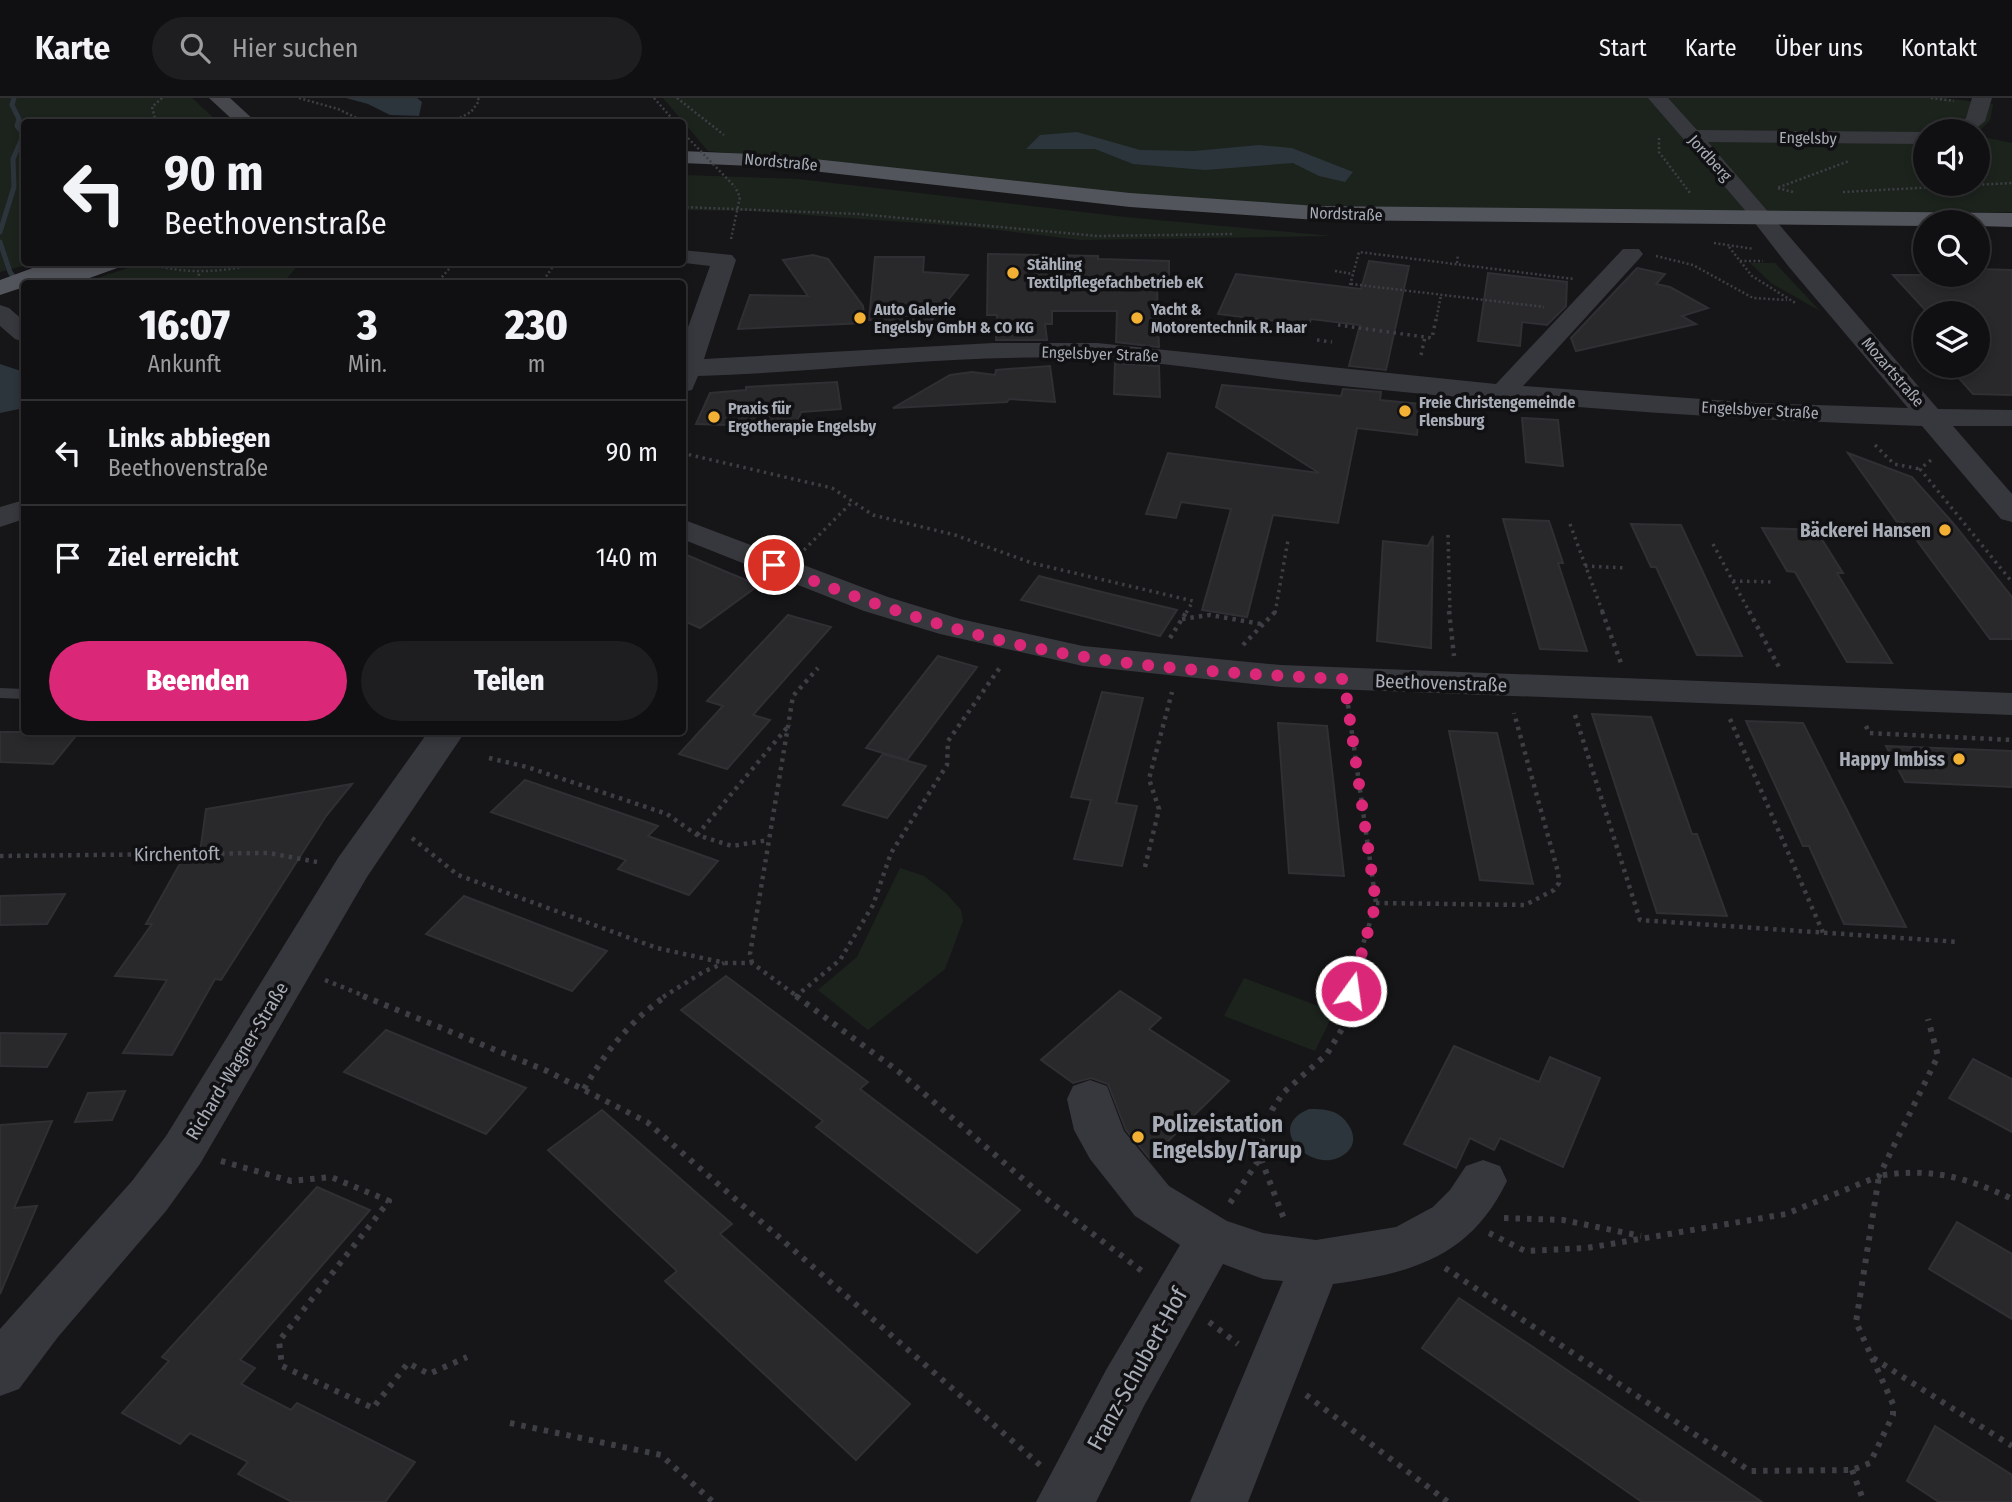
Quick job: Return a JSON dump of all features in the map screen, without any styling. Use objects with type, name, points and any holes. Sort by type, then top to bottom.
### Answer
[{"type":"main road","points":[[219,98],[243,119]]},
{"type":"main road","name":"Nordstraße","points":[[686,147],[777,161],[1130,200],[1264,210],[1913,232]]},
{"type":"main road","name":"Nordstraße","points":[[686,168],[779,171],[1127,210],[1293,222],[1468,230],[2012,220]]},
{"type":"main road","points":[[1990,233],[2012,233]]},
{"type":"main road","points":[[24,280],[62,266]]},
{"type":"main road","points":[[60,280],[101,266]]},
{"type":"main road","points":[[0,289],[21,281]]},
{"type":"main road","points":[[0,302],[21,293]]},
{"type":"street","name":"Jordberg","points":[[1658,98],[1767,226]]},
{"type":"street","points":[[1976,119],[1982,98]]},
{"type":"street","name":"Engelsby","points":[[1690,136],[1913,139]]},
{"type":"street","name":"Mozartstraße","points":[[1767,226],[2012,513]]},
{"type":"street","points":[[1508,393],[1510,383],[1632,254]]},
{"type":"street","points":[[686,257],[724,260],[686,370]]},
{"type":"street","points":[[0,313],[21,331]]},
{"type":"street","name":"Engelsbyer Straße","points":[[686,373],[961,353],[1092,351],[1323,376],[1629,403],[1933,418],[2012,418]]},
{"type":"street","points":[[0,518],[21,510]]},
{"type":"street","name":"Beethovenstraße","points":[[686,530],[876,604],[1017,642],[1083,656],[1168,667],[1344,679],[2012,704]]},
{"type":"street","name":"Richard-Wagner-Straße","points":[[0,1371],[39,1320],[149,1196],[183,1150],[352,868],[445,735]]},
{"type":"street","points":[[1090,1100],[1098,1130],[1107,1145],[1152,1201],[1213,1239],[1263,1256],[1306,1262],[1366,1258],[1410,1244],[1471,1198]]},
{"type":"street","name":"Franz-Schubert-Hof","points":[[1067,1497],[1125,1388],[1213,1239]]},
{"type":"street","points":[[1219,1502],[1271,1370],[1306,1262]]},
{"type":"lane","points":[[0,693],[21,694]]},
{"type":"path","points":[[154,119],[152,107],[162,98]]},
{"type":"path","points":[[299,98],[338,109],[359,119]]},
{"type":"path","points":[[458,119],[471,112],[479,101],[478,98]]},
{"type":"path","points":[[654,98],[672,119]]},
{"type":"path","points":[[677,98],[717,131]]},
{"type":"path","points":[[1659,134],[1659,152],[1692,197]]},
{"type":"path","points":[[1793,192],[1777,188],[1913,140]]},
{"type":"path","points":[[686,148],[735,187],[740,197],[740,208],[724,260]]},
{"type":"path","points":[[686,207],[858,214],[1098,236],[1186,234]]},
{"type":"path","points":[[1576,312],[1350,285],[1359,252],[1603,284]]},
{"type":"path","points":[[1457,263],[1458,254]]},
{"type":"path","points":[[1632,254],[1688,263],[1756,300],[1772,303],[1788,300]]},
{"type":"path","points":[[1739,261],[1771,262]]},
{"type":"path","points":[[154,266],[201,272],[241,266]]},
{"type":"path","points":[[439,280],[452,266]]},
{"type":"path","points":[[1335,271],[1353,274]]},
{"type":"path","points":[[197,280],[201,272]]},
{"type":"path","points":[[1338,325],[1432,338],[1441,295]]},
{"type":"path","points":[[1421,355],[1425,337]]},
{"type":"path","points":[[1317,340],[1332,342]]},
{"type":"path","points":[[1920,469],[1953,442]]},
{"type":"path","points":[[1875,445],[1885,460],[1902,467],[1920,469],[2012,582]]},
{"type":"path","points":[[686,454],[832,488],[873,515],[955,535],[1032,563],[1193,601],[1163,649],[1174,684],[1149,779],[1159,810],[1145,867]]},
{"type":"path","points":[[797,575],[795,558],[853,501]]},
{"type":"path","points":[[1570,524],[1631,690]]},
{"type":"path","points":[[1448,535],[1450,637],[1459,684]]},
{"type":"path","points":[[1226,671],[1228,660],[1276,612],[1288,540]]},
{"type":"path","points":[[1713,544],[1794,695]]},
{"type":"path","points":[[1585,566],[1626,568]]},
{"type":"path","points":[[1733,581],[1773,582]]},
{"type":"path","points":[[1182,618],[1210,615],[1262,624]]},
{"type":"path","points":[[795,996],[832,970],[840,960],[873,905],[891,853],[947,765],[948,741],[1017,642]]},
{"type":"path","points":[[752,963],[750,954],[791,723],[793,696],[818,668]]},
{"type":"path","points":[[1306,1262],[1289,1230],[1260,1158],[1263,1131],[1272,1110],[1283,1093],[1327,1054],[1345,1024],[1358,960],[1376,903],[1344,679]]},
{"type":"path","points":[[1376,903],[1525,905],[1554,890],[1559,883],[1506,685]]},
{"type":"path","points":[[1566,687],[1640,920],[1824,935],[1959,942]]},
{"type":"path","points":[[1719,693],[1824,935]]},
{"type":"path","points":[[1851,697],[1869,733],[2012,740]]},
{"type":"path","points":[[696,835],[791,723]]},
{"type":"path","points":[[489,758],[527,767],[667,814],[696,835],[732,846],[769,840]]},
{"type":"path","points":[[387,818],[458,875],[657,948],[725,963],[752,963],[898,1071],[1045,1198],[1448,1502]]},
{"type":"path","name":"Kirchentoft","points":[[0,856],[269,853],[352,868]]},
{"type":"path","points":[[584,1089],[611,1045],[663,997],[691,978],[725,963]]},
{"type":"path","points":[[291,969],[317,977],[584,1089],[647,1122],[1067,1497]]},
{"type":"path","points":[[1410,1244],[1750,1471],[1852,1470],[1870,1463],[1893,1415],[1893,1404],[1856,1322],[1856,1315],[1879,1176],[1938,1056],[1928,1019]]},
{"type":"path","points":[[183,1150],[291,1181],[331,1177],[388,1200],[279,1341],[282,1366],[373,1408],[408,1363],[429,1374],[467,1357]]},
{"type":"path","points":[[1213,1239],[1233,1195],[1260,1158]]},
{"type":"path","points":[[1471,1198],[1501,1241],[1525,1251],[1587,1248],[1786,1214],[1879,1176],[1909,1169],[1935,1171],[1973,1181],[2012,1199]]},
{"type":"path","points":[[1471,1198],[1645,1237]]},
{"type":"path","points":[[1873,1358],[2012,1446]]},
{"type":"path","points":[[510,1423],[661,1455],[713,1502]]},
{"type":"path","points":[[1852,1470],[1864,1502]]},
{"type":"shaded area","points":[[0,98],[192,98],[215,119],[21,119],[23,266],[0,272]]},
{"type":"shaded area","points":[[346,98],[417,98],[422,102],[419,116],[390,115],[368,104]]},
{"type":"shaded area","points":[[663,98],[1944,98],[1993,104],[1990,120],[1913,119],[1913,196],[1990,196],[1990,138],[2012,143],[2012,212],[1694,212],[1250,205],[1101,193],[868,165],[708,151],[686,125],[686,119],[681,119]]},
{"type":"shaded area","points":[[1077,132],[1140,150],[1194,151],[1259,145],[1292,148],[1353,172],[1345,182],[1319,176],[1293,163],[1205,170],[1133,164],[1095,149],[1026,149],[1040,135]]},
{"type":"shaded area","points":[[686,175],[798,179],[1125,217],[1332,236],[1080,240],[973,227],[751,211],[686,210]]},
{"type":"shaded area","points":[[1750,263],[1775,263],[1820,311],[1771,283]]},
{"type":"shaded area","points":[[134,266],[297,266],[286,280],[91,280]]},
{"type":"shaded area","points":[[0,364],[21,371],[21,409],[0,413]]},
{"type":"shaded area","points":[[900,868],[924,876],[946,893],[961,910],[963,921],[945,969],[868,1030],[818,990],[857,957]]},
{"type":"shaded area","points":[[1244,978],[1334,1012],[1315,1051],[1224,1016]]},
{"type":"shaded area","points":[[1309,1109],[1333,1112],[1346,1121],[1352,1132],[1353,1143],[1346,1153],[1334,1159],[1321,1160],[1308,1156],[1298,1148],[1290,1128],[1296,1117]]},
{"type":"building","points":[[988,254],[1098,256],[1098,259],[1169,261],[1169,289],[1157,288],[1159,347],[1116,342],[1117,311],[1052,311],[1052,324],[1045,324],[1047,340],[996,340],[997,315],[987,315]]},
{"type":"building","points":[[813,255],[828,259],[863,306],[865,323],[738,329],[750,295],[808,296],[783,260]]},
{"type":"building","points":[[875,257],[924,257],[923,272],[968,275],[924,330],[869,320]]},
{"type":"building","points":[[1369,261],[1409,266],[1386,370],[1349,366],[1360,325],[1311,319],[1309,325],[1218,314],[1236,274],[1361,289]]},
{"type":"building","points":[[1637,268],[1665,274],[1656,284],[1670,287],[1708,308],[1682,316],[1696,324],[1576,351],[1571,338]]},
{"type":"building","points":[[1990,269],[2012,270],[2012,395],[1973,394],[1959,378],[1990,378],[1990,301],[1917,301],[1893,275],[1913,275],[1913,287],[1990,287]]},
{"type":"building","points":[[1488,273],[1567,282],[1566,306],[1547,325],[1522,322],[1520,346],[1478,341]]},
{"type":"building","points":[[1115,363],[1159,366],[1160,397],[1114,394]]},
{"type":"building","points":[[1050,366],[1055,402],[1009,399],[1007,402],[893,408],[950,375],[972,372],[995,375],[996,370]]},
{"type":"building","points":[[837,382],[841,409],[801,412],[797,424],[696,424],[710,393],[746,390],[746,387]]},
{"type":"building","points":[[1222,385],[1341,396],[1343,389],[1381,392],[1380,400],[1420,404],[1417,435],[1357,428],[1338,523],[1273,515],[1247,617],[1202,610],[1231,509],[1181,502],[1176,518],[1146,514],[1168,453],[1319,473],[1216,407]]},
{"type":"building","points":[[1522,418],[1558,420],[1563,466],[1526,462]]},
{"type":"building","points":[[1848,453],[1912,477],[1953,523],[2012,597],[2012,639],[1990,639],[1903,522],[1897,522]]},
{"type":"building","points":[[1503,519],[1549,521],[1563,563],[1558,563],[1587,651],[1540,649]]},
{"type":"building","points":[[1631,524],[1681,525],[1742,656],[1697,655],[1656,567],[1651,567]]},
{"type":"building","points":[[1762,528],[1816,530],[1843,573],[1837,573],[1892,663],[1847,662],[1795,572],[1787,571]]},
{"type":"building","points":[[1433,536],[1431,648],[1377,641],[1383,541],[1428,546]]},
{"type":"building","points":[[686,555],[759,585],[700,628],[686,622]]},
{"type":"building","points":[[1039,576],[1177,610],[1160,636],[1021,600]]},
{"type":"building","points":[[788,615],[831,627],[753,715],[770,720],[727,769],[679,754],[723,706],[707,701]]},
{"type":"building","points":[[938,656],[977,667],[907,760],[866,748]]},
{"type":"building","points":[[1102,692],[1143,698],[1116,803],[1137,806],[1122,866],[1074,859],[1091,800],[1071,797]]},
{"type":"building","points":[[1592,714],[1651,717],[1692,834],[1697,834],[1727,916],[1657,913]]},
{"type":"building","points":[[1746,721],[1803,723],[1906,927],[1844,924],[1809,846],[1803,846]]},
{"type":"building","points":[[1278,723],[1327,726],[1344,876],[1289,873]]},
{"type":"building","points":[[1449,731],[1497,733],[1533,884],[1480,880]]},
{"type":"building","points":[[0,732],[21,732],[21,735],[77,735],[53,764],[0,762]]},
{"type":"building","points":[[1886,746],[2012,751],[2012,787],[1905,782]]},
{"type":"building","points":[[883,754],[926,766],[887,818],[843,805]]},
{"type":"building","points":[[525,780],[658,826],[648,836],[718,861],[689,895],[618,869],[626,860],[491,812]]},
{"type":"building","points":[[352,784],[326,816],[221,980],[215,979],[172,1055],[123,1053],[167,980],[115,976],[152,924],[146,924],[182,860],[199,860],[206,809]]},
{"type":"building","points":[[65,894],[47,924],[0,925],[0,896]]},
{"type":"building","points":[[464,896],[607,951],[572,991],[426,934]]},
{"type":"building","points":[[726,976],[868,1082],[860,1089],[1020,1210],[977,1253],[816,1127],[823,1121],[681,1010]]},
{"type":"building","points":[[1120,991],[1161,1018],[1149,1029],[1229,1081],[1150,1159],[1126,1130],[1108,1084],[1091,1078],[1073,1083],[1041,1060]]},
{"type":"building","points":[[386,1030],[526,1088],[486,1134],[344,1072]]},
{"type":"building","points":[[0,1033],[66,1034],[47,1067],[0,1066]]},
{"type":"building","points":[[1454,1046],[1539,1082],[1550,1057],[1600,1078],[1563,1167],[1500,1138],[1494,1150],[1470,1138],[1456,1168],[1404,1144]]},
{"type":"building","points":[[1973,1059],[2012,1079],[2012,1132],[1949,1098]]},
{"type":"building","points":[[125,1091],[112,1120],[75,1122],[88,1093]]},
{"type":"building","points":[[602,1110],[732,1224],[720,1234],[910,1404],[856,1460],[665,1281],[677,1271],[548,1150]]},
{"type":"building","points":[[52,1121],[14,1208],[37,1206],[0,1294],[0,1125]]},
{"type":"building","points":[[317,1187],[370,1210],[240,1360],[255,1368],[241,1384],[291,1410],[297,1403],[415,1462],[385,1502],[292,1502],[238,1474],[248,1462],[190,1433],[180,1444],[122,1413],[169,1361],[162,1357]]},
{"type":"building","points":[[1957,1222],[2012,1254],[2012,1319],[1929,1269]]},
{"type":"building","points":[[1459,1298],[1762,1502],[1642,1502],[1422,1348]]},
{"type":"building","points":[[1935,1426],[2012,1475],[2012,1502],[1939,1502],[1907,1481]]},
{"type":"waterway","points":[[14,98],[12,105],[19,119],[17,126],[21,131]]},
{"type":"waterway","points":[[0,232],[14,187],[13,159],[21,141]]},
{"type":"waterway","points":[[0,242],[10,272],[21,288]]},
{"type":"place","name":"Stähling Textilpflegefachbetrieb eK","points":[[1013,273]]},
{"type":"place","name":"Auto Galerie Engelsby GmbH & CO KG","points":[[860,318]]},
{"type":"place","name":"Yacht & Motorentechnik R. Haar","points":[[1137,318]]},
{"type":"place","name":"Freie Christengemeinde Flensburg","points":[[1405,411]]},
{"type":"place","name":"Praxis für Ergotherapie Engelsby","points":[[714,417]]},
{"type":"place","name":"Bäckerei Hansen","points":[[1945,530]]},
{"type":"place","name":"Happy Imbiss","points":[[1959,759]]},
{"type":"place","name":"Polizeistation Engelsby/Tarup","points":[[1138,1137]]},
{"type":"route","points":[[774,565],[876,604],[952,626],[1083,656],[1168,667],[1344,679],[1376,903],[1351,991]]}]
